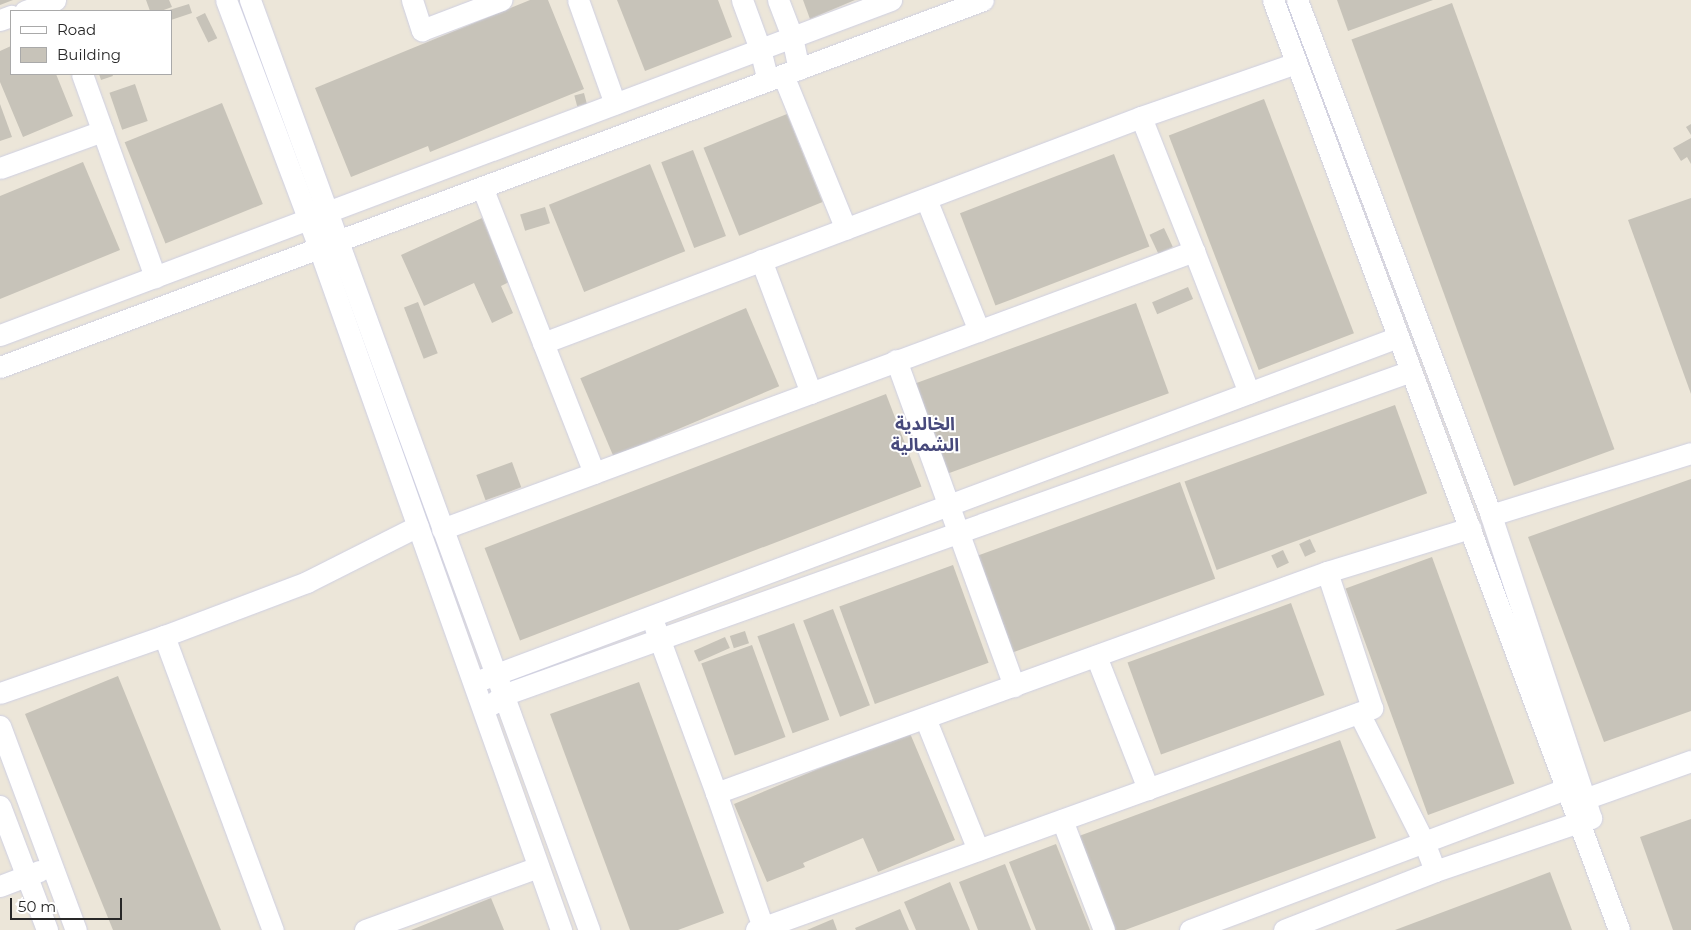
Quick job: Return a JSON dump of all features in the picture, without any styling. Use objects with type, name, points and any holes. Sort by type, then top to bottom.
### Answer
[{"type":"street","points":[[27,10],[56,0]]},
{"type":"street","points":[[226,0],[317,216],[442,529],[589,930]]},
{"type":"street","points":[[250,0],[317,216]]},
{"type":"street","points":[[412,0],[422,30],[501,0]]},
{"type":"street","points":[[578,0],[615,104]]},
{"type":"street","points":[[742,0],[760,49],[784,75],[846,229]]},
{"type":"street","points":[[778,0],[792,38],[784,75]]},
{"type":"street","points":[[0,335],[891,0]]},
{"type":"street","points":[[0,367],[984,0]]},
{"type":"street","points":[[1273,0],[1470,528],[1575,794],[1591,818],[1435,872],[1284,930]]},
{"type":"street","points":[[1297,0],[1491,515],[1575,794]]},
{"type":"street","points":[[543,343],[1142,117],[1296,63]]},
{"type":"street","points":[[82,75],[155,277]]},
{"type":"street","points":[[1142,117],[1249,393]]},
{"type":"street","points":[[0,168],[102,131]]},
{"type":"street","points":[[482,187],[594,473]]},
{"type":"street","points":[[926,199],[979,330]]},
{"type":"street","points":[[328,244],[418,526],[561,930]]},
{"type":"street","points":[[442,529],[1194,251]]},
{"type":"street","points":[[761,260],[811,393]]},
{"type":"street","points":[[474,682],[948,503],[1398,337]]},
{"type":"street","points":[[896,360],[1014,686]]},
{"type":"street","points":[[483,710],[503,695],[1411,371]]},
{"type":"street","points":[[1491,515],[1691,453]]},
{"type":"street","points":[[0,693],[164,636],[307,582],[418,526]]},
{"type":"street","points":[[716,794],[1327,572],[1470,528]]},
{"type":"street","points":[[651,616],[716,794],[759,929],[1372,708],[1327,572]]},
{"type":"street","points":[[164,636],[273,930]]},
{"type":"street","points":[[1096,656],[1148,789]]},
{"type":"street","points":[[1359,713],[1424,842],[1435,872]]},
{"type":"street","points":[[925,718],[978,850]]},
{"type":"street","points":[[0,726],[76,930]]},
{"type":"street","points":[[1190,930],[1424,842],[1575,794],[1691,761]]},
{"type":"street","points":[[0,806],[8,852],[27,876],[47,930]]},
{"type":"street","points":[[1062,820],[1104,930]]},
{"type":"street","points":[[1579,823],[1619,930]]},
{"type":"street","points":[[8,852],[42,838]]},
{"type":"street","points":[[0,886],[53,865]]},
{"type":"street","points":[[365,930],[538,867]]},
{"type":"building","points":[[0,0],[13,0],[0,5]]},
{"type":"building","points":[[146,0],[169,0],[172,7],[164,10],[150,10]]},
{"type":"building","points":[[530,0],[548,0],[584,89],[430,152],[428,146],[351,177],[315,88]]},
{"type":"building","points":[[617,0],[718,0],[732,37],[645,71]]},
{"type":"building","points":[[803,0],[855,0],[810,19]]},
{"type":"building","points":[[1337,0],[1433,0],[1348,31]]},
{"type":"building","points":[[1452,3],[1614,449],[1514,486],[1351,40]]},
{"type":"building","points":[[189,4],[192,13],[172,20],[172,10],[169,10]]},
{"type":"building","points":[[205,13],[217,38],[208,43],[196,17]]},
{"type":"building","points":[[10,46],[10,75],[56,75],[73,116],[23,137],[0,82],[0,51]]},
{"type":"building","points":[[99,75],[113,76],[101,80]]},
{"type":"building","points":[[135,84],[148,121],[122,130],[109,93]]},
{"type":"building","points":[[584,93],[587,104],[577,106],[574,96]]},
{"type":"building","points":[[1264,99],[1354,333],[1259,370],[1169,136]]},
{"type":"building","points":[[222,103],[263,204],[165,243],[125,142]]},
{"type":"building","points":[[0,104],[12,137],[0,141]]},
{"type":"building","points":[[787,114],[823,202],[739,236],[704,148]]},
{"type":"building","points":[[1691,124],[1691,135],[1686,127]]},
{"type":"building","points":[[1691,138],[1691,164],[1687,157],[1681,161],[1673,148]]},
{"type":"building","points":[[693,150],[726,236],[694,248],[661,162]]},
{"type":"building","points":[[1114,154],[1149,246],[995,306],[960,213]]},
{"type":"building","points":[[83,162],[120,250],[0,299],[0,196]]},
{"type":"building","points":[[650,164],[685,251],[584,292],[549,205]]},
{"type":"building","points":[[1691,198],[1691,394],[1628,220]]},
{"type":"building","points":[[545,207],[550,223],[525,231],[520,215]]},
{"type":"building","points":[[482,218],[509,282],[501,286],[513,313],[492,323],[474,283],[424,306],[401,255]]},
{"type":"building","points":[[1164,228],[1173,247],[1158,254],[1149,235]]},
{"type":"building","points":[[1188,287],[1193,299],[1157,314],[1152,302]]},
{"type":"building","points":[[418,302],[438,353],[424,359],[404,307]]},
{"type":"building","points":[[1136,303],[1169,393],[945,475],[912,384]]},
{"type":"building","points":[[746,308],[779,386],[614,457],[580,378]]},
{"type":"building","points":[[886,394],[921,486],[520,641],[485,548]]},
{"type":"building","points":[[1395,405],[1427,493],[1217,570],[1185,482]]},
{"type":"building","points":[[512,462],[521,487],[486,500],[476,475]]},
{"type":"building","points":[[1691,479],[1691,711],[1604,742],[1528,537]]},
{"type":"building","points":[[1180,482],[1215,579],[1013,652],[978,556]]},
{"type":"building","points":[[1310,539],[1316,552],[1305,557],[1299,544]]},
{"type":"building","points":[[1283,550],[1289,563],[1277,568],[1271,555]]},
{"type":"building","points":[[1432,557],[1514,783],[1428,815],[1346,588]]},
{"type":"building","points":[[953,565],[989,663],[875,704],[839,606]]},
{"type":"building","points":[[1291,603],[1325,695],[1161,755],[1127,663]]},
{"type":"building","points":[[833,609],[870,705],[840,717],[803,620]]},
{"type":"building","points":[[794,623],[829,720],[793,733],[757,636]]},
{"type":"building","points":[[745,631],[749,643],[734,648],[730,636]]},
{"type":"building","points":[[725,637],[730,648],[699,662],[694,651]]},
{"type":"building","points":[[752,645],[786,737],[735,756],[701,663]]},
{"type":"building","points":[[118,676],[221,930],[113,930],[25,714]]},
{"type":"building","points":[[639,682],[724,913],[678,930],[630,930],[550,714]]},
{"type":"building","points":[[909,731],[955,840],[878,872],[863,838],[803,863],[805,867],[767,882],[734,804]]},
{"type":"building","points":[[1340,740],[1376,838],[1125,930],[1114,930],[1079,836]]},
{"type":"building","points":[[1691,819],[1691,930],[1673,930],[1640,837]]},
{"type":"building","points":[[1056,844],[1090,930],[1036,930],[1009,862]]},
{"type":"building","points":[[1005,864],[1031,930],[978,930],[959,882]]},
{"type":"building","points":[[1550,872],[1572,930],[1395,930]]},
{"type":"building","points":[[950,882],[970,930],[916,930],[904,902]]},
{"type":"building","points":[[491,898],[504,930],[411,930]]},
{"type":"building","points":[[900,909],[909,930],[856,930],[855,928]]},
{"type":"building","points":[[833,919],[837,930],[807,930]]},
{"type":"district","name":"الخالدية الشمالية","points":[[925,435]]}]
